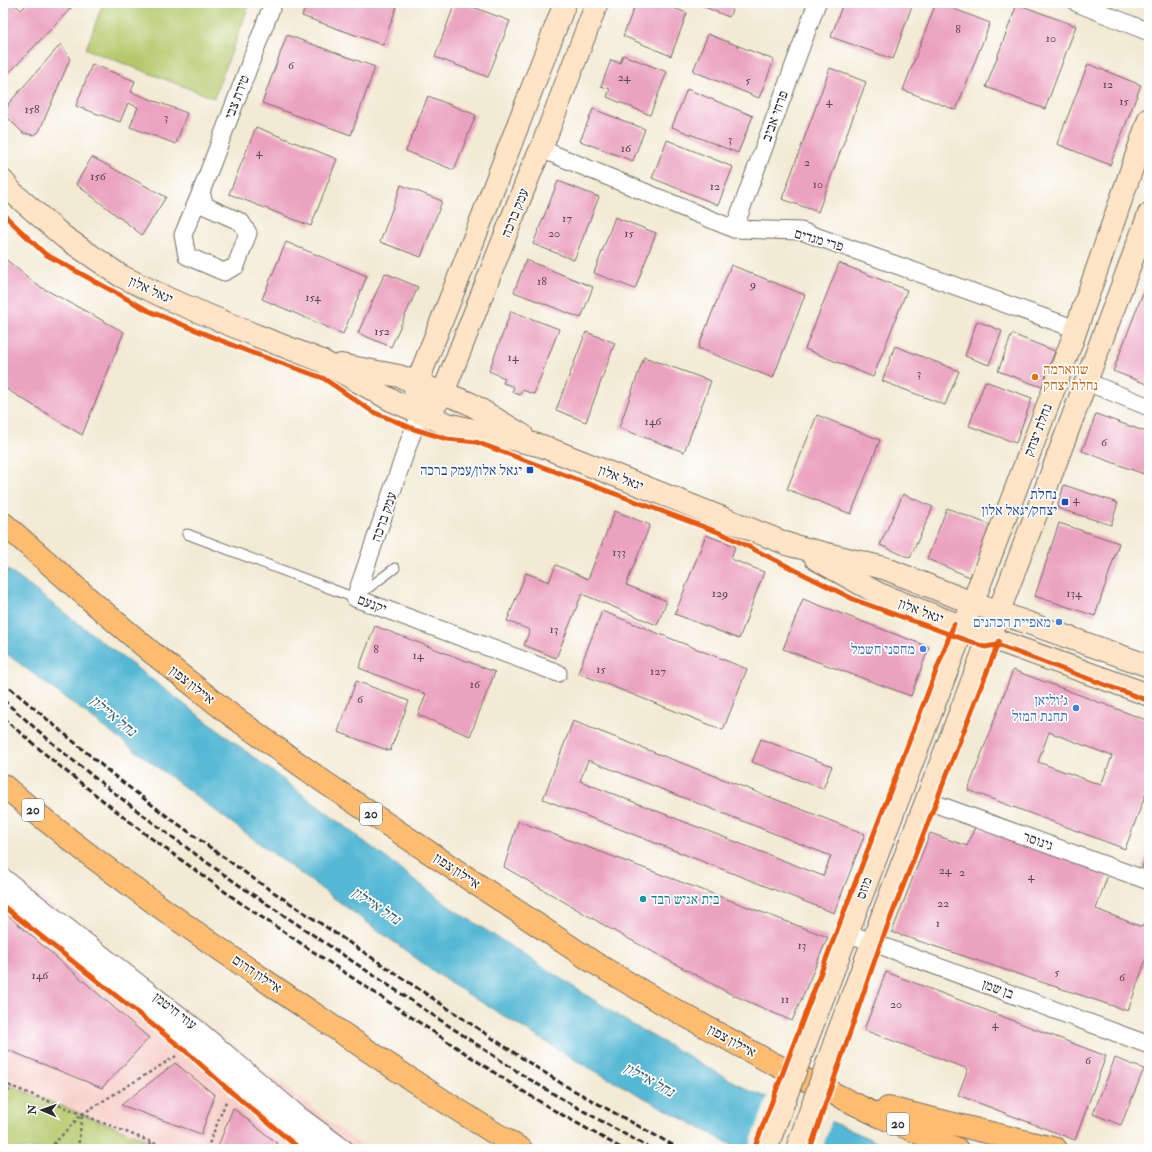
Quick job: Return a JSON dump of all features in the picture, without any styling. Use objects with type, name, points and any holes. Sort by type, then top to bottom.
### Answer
[{"type":"highway","name":"איילון צפון","points":[[3,523],[156,656],[232,715],[324,782],[592,962],[624,982],[770,1062],[879,1116],[957,1149]]},
{"type":"highway","name":"איילון דרום","points":[[3,785],[64,836],[165,912],[351,1039],[486,1128],[521,1149]]},
{"type":"highway","points":[[840,1096],[1056,1149]]},
{"type":"street","name":"טירת צבי","points":[[201,192],[205,206],[241,222],[248,232],[236,266],[224,272],[187,256],[183,235],[201,192],[273,3]]},
{"type":"street","name":"עמק ברכה","points":[[356,598],[408,446],[421,413],[415,395],[417,383],[565,3]]},
{"type":"street","name":"עמק ברכה","points":[[421,413],[428,410],[438,402],[443,393],[532,168],[541,149],[597,3]]},
{"type":"street","name":"פרחי אביב","points":[[734,229],[817,3]]},
{"type":"street","points":[[1077,3],[1149,32]]},
{"type":"street","name":"נחלת יצחק","points":[[963,627],[1076,329],[1149,120]]},
{"type":"street","name":"פרי מגדים","points":[[541,149],[734,229],[801,231],[1076,329]]},
{"type":"street","name":"יגאל אלון","points":[[6,188],[64,237],[121,276],[178,303],[322,361],[391,400],[447,424],[542,446],[790,544],[884,568],[972,603],[1149,666]]},
{"type":"street","name":"נחלת יצחק","points":[[989,638],[1087,382],[1149,214]]},
{"type":"street","name":"יגאל אלון","points":[[322,361],[399,376],[468,403],[542,446]]},
{"type":"street","points":[[1087,382],[1149,407]]},
{"type":"street","name":"יגאל אלון","points":[[790,544],[879,594],[989,638],[1149,695]]},
{"type":"street","name":"יקנעם","points":[[356,598],[558,673]]},
{"type":"street","name":"מוזס","points":[[766,1149],[963,627]]},
{"type":"street","name":"מוזס","points":[[797,1149],[872,942],[928,800],[989,638]]},
{"type":"street","name":"גינוסר","points":[[928,800],[1149,881]]},
{"type":"street","name":"עוזי חיטמן","points":[[3,877],[200,1030],[299,1115],[344,1149]]},
{"type":"street","name":"עוזי חיטמן","points":[[3,894],[193,1045],[318,1149]]},
{"type":"street","name":"בן שמן","points":[[847,933],[1149,1044]]},
{"type":"lane","name":"יקנעם","points":[[187,534],[356,598]]},
{"type":"lane","points":[[356,598],[395,568]]},
{"type":"path","points":[[49,1149],[82,1114],[193,1045]]},
{"type":"path","points":[[207,1149],[234,1080]]},
{"type":"path","points":[[3,1083],[169,1149]]},
{"type":"path","points":[[3,1096],[12,1086]]},
{"type":"path","points":[[78,1149],[82,1114]]},
{"type":"path","points":[[150,1141],[152,1149]]},
{"type":"shaded area","points":[[3,866],[17,878],[366,1149],[3,1149]]},
{"type":"green space","points":[[103,3],[250,3],[214,98],[86,49]]},
{"type":"green space","points":[[3,1083],[150,1141],[169,1149],[3,1149]]},
{"type":"water","name":"נחל איילון","points":[[3,566],[450,907],[631,1024],[748,1090],[842,1126],[891,1149],[739,1149],[582,1064],[450,983],[248,835],[3,651]]},
{"type":"pier","points":[[768,1096],[832,1120],[822,1149],[748,1149]]},
{"type":"building","points":[[3,3],[13,3],[21,10],[28,3],[70,3],[73,6],[7,75],[3,71]]},
{"type":"building","points":[[307,3],[398,3],[383,45],[302,16]]},
{"type":"building","points":[[455,3],[462,3],[510,21],[488,77],[435,57]]},
{"type":"building","points":[[636,3],[661,3],[687,13],[671,56],[623,36]]},
{"type":"building","points":[[701,3],[735,3],[729,17],[700,5]]},
{"type":"building","points":[[843,3],[913,3],[893,59],[831,37]]},
{"type":"building","points":[[936,3],[990,23],[956,110],[903,90]]},
{"type":"building","points":[[1017,4],[1076,26],[1045,109],[986,87]]},
{"type":"building","points":[[708,34],[774,60],[759,98],[693,71]]},
{"type":"building","points":[[287,35],[375,67],[351,135],[262,103]]},
{"type":"building","points":[[61,44],[70,59],[39,132],[34,135],[23,133],[7,117],[6,111],[9,103]]},
{"type":"building","points":[[623,55],[667,72],[650,115],[607,97],[610,89],[601,86],[611,60],[620,63]]},
{"type":"building","points":[[92,64],[135,81],[131,92],[187,113],[176,144],[130,127],[138,107],[128,103],[120,122],[76,106]]},
{"type":"building","points":[[1088,64],[1141,85],[1110,165],[1057,144]]},
{"type":"building","points":[[830,68],[866,82],[818,212],[782,199]]},
{"type":"building","points":[[687,89],[753,116],[738,153],[672,127]]},
{"type":"building","points":[[428,96],[476,115],[454,170],[406,151]]},
{"type":"building","points":[[593,109],[645,129],[633,161],[580,141]]},
{"type":"building","points":[[256,127],[337,159],[311,226],[229,194]]},
{"type":"building","points":[[667,140],[733,167],[718,205],[652,178]]},
{"type":"building","points":[[92,157],[166,197],[142,235],[76,184]]},
{"type":"building","points":[[558,181],[599,197],[574,260],[533,244]]},
{"type":"building","points":[[401,185],[442,201],[421,257],[380,242]]},
{"type":"building","points":[[615,217],[656,233],[635,289],[594,273]]},
{"type":"building","points":[[286,242],[367,276],[343,334],[262,299]]},
{"type":"building","points":[[3,257],[37,285],[124,332],[82,435],[3,387]]},
{"type":"building","points":[[526,260],[593,287],[581,318],[514,292]]},
{"type":"building","points":[[839,263],[907,290],[873,377],[805,349]]},
{"type":"building","points":[[731,265],[805,295],[773,378],[698,348]]},
{"type":"building","points":[[385,273],[418,287],[391,347],[358,333]]},
{"type":"building","points":[[1149,277],[1149,385],[1113,371]]},
{"type":"building","points":[[511,311],[559,329],[534,394],[522,390],[520,395],[512,392],[514,387],[503,383],[505,378],[489,371]]},
{"type":"building","points":[[977,321],[1002,331],[989,365],[965,356]]},
{"type":"building","points":[[586,332],[615,343],[586,422],[556,410]]},
{"type":"building","points":[[1012,334],[1055,351],[1042,387],[998,371]]},
{"type":"building","points":[[895,346],[959,371],[945,405],[882,381]]},
{"type":"building","points":[[644,357],[711,381],[684,452],[619,428]]},
{"type":"building","points":[[985,381],[1032,398],[1016,443],[969,426]]},
{"type":"building","points":[[1096,414],[1149,433],[1149,476],[1082,451]]},
{"type":"building","points":[[817,415],[880,440],[851,514],[787,489]]},
{"type":"building","points":[[1064,485],[1118,503],[1111,525],[1057,508]]},
{"type":"building","points":[[903,494],[933,507],[910,558],[880,545]]},
{"type":"building","points":[[947,508],[990,525],[970,577],[927,559]]},
{"type":"building","points":[[615,511],[650,525],[626,585],[667,601],[657,625],[582,594],[556,658],[524,645],[530,630],[507,621],[526,573],[549,582],[556,565],[588,579]]},
{"type":"building","points":[[1059,523],[1119,543],[1095,616],[1035,596]]},
{"type":"building","points":[[706,535],[735,546],[731,559],[764,572],[739,639],[675,614]]},
{"type":"building","points":[[803,599],[929,647],[911,696],[783,649]]},
{"type":"building","points":[[602,611],[747,669],[723,730],[578,673]]},
{"type":"building","points":[[375,626],[495,672],[470,736],[418,715],[426,694],[359,668]]},
{"type":"building","points":[[1013,670],[1149,721],[1149,785],[1125,849],[968,790]],"holes":[[[1049,732],[1112,756],[1101,785],[1038,762]]]},
{"type":"building","points":[[356,681],[409,701],[390,751],[338,732]]},
{"type":"building","points":[[573,721],[865,834],[834,913],[543,799]],"holes":[[[588,760],[831,856],[823,876],[580,781]]]},
{"type":"building","points":[[761,739],[832,766],[823,789],[752,762]]},
{"type":"building","name":"בית אגיש רבד","points":[[518,821],[828,937],[792,1021],[731,994],[616,932],[504,867]]},
{"type":"building","points":[[975,827],[1109,872],[1096,909],[1142,927],[1149,916],[1149,950],[1128,1011],[892,932],[930,833],[967,846]]},
{"type":"building","points":[[1149,850],[1149,870],[1142,867]]},
{"type":"building","points":[[3,911],[149,1038],[102,1088],[3,1048]]},
{"type":"building","points":[[886,972],[1106,1056],[1075,1140],[958,1095],[968,1069],[864,1030]]},
{"type":"building","points":[[1115,1058],[1144,1069],[1121,1125],[1093,1114]]},
{"type":"building","points":[[175,1063],[215,1095],[201,1134],[121,1105]]},
{"type":"building","points":[[233,1108],[284,1149],[217,1149]]},
{"type":"railway","points":[[3,682],[112,774],[160,811],[257,881],[564,1085],[680,1149]]},
{"type":"railway","points":[[3,700],[65,754],[104,785],[202,859],[249,892],[521,1074],[651,1149]]},
{"type":"railway","points":[[3,718],[57,764],[144,833],[242,904],[513,1085],[550,1108],[623,1149]]},
{"type":"cycle path","points":[[3,214],[45,254],[149,311],[247,351],[323,378],[373,412],[414,429],[447,439],[476,442],[723,534],[855,600],[985,647],[997,645],[1149,701]]},
{"type":"cycle path","points":[[754,1149],[954,624]]},
{"type":"cycle path","points":[[810,1149],[880,945],[999,641]]},
{"type":"cycle path","points":[[3,906],[188,1053],[230,1091],[300,1149]]},
{"type":"place","name":"שווארמה נחלת יצחק","points":[[1035,377]]},
{"type":"place","name":"יגאל אלון/עמק ברכה","points":[[530,470]]},
{"type":"place","name":"נחלת יצחק/יגאל אלון","points":[[1065,502]]},
{"type":"place","name":"מאפיית הכהנים","points":[[1059,622]]},
{"type":"place","name":"מחסני חשמל","points":[[923,649]]},
{"type":"place","name":"ג'וליאן תחנת המזל","points":[[1076,708]]},
{"type":"place","name":"בית אגיש רבד","points":[[643,899]]}]
